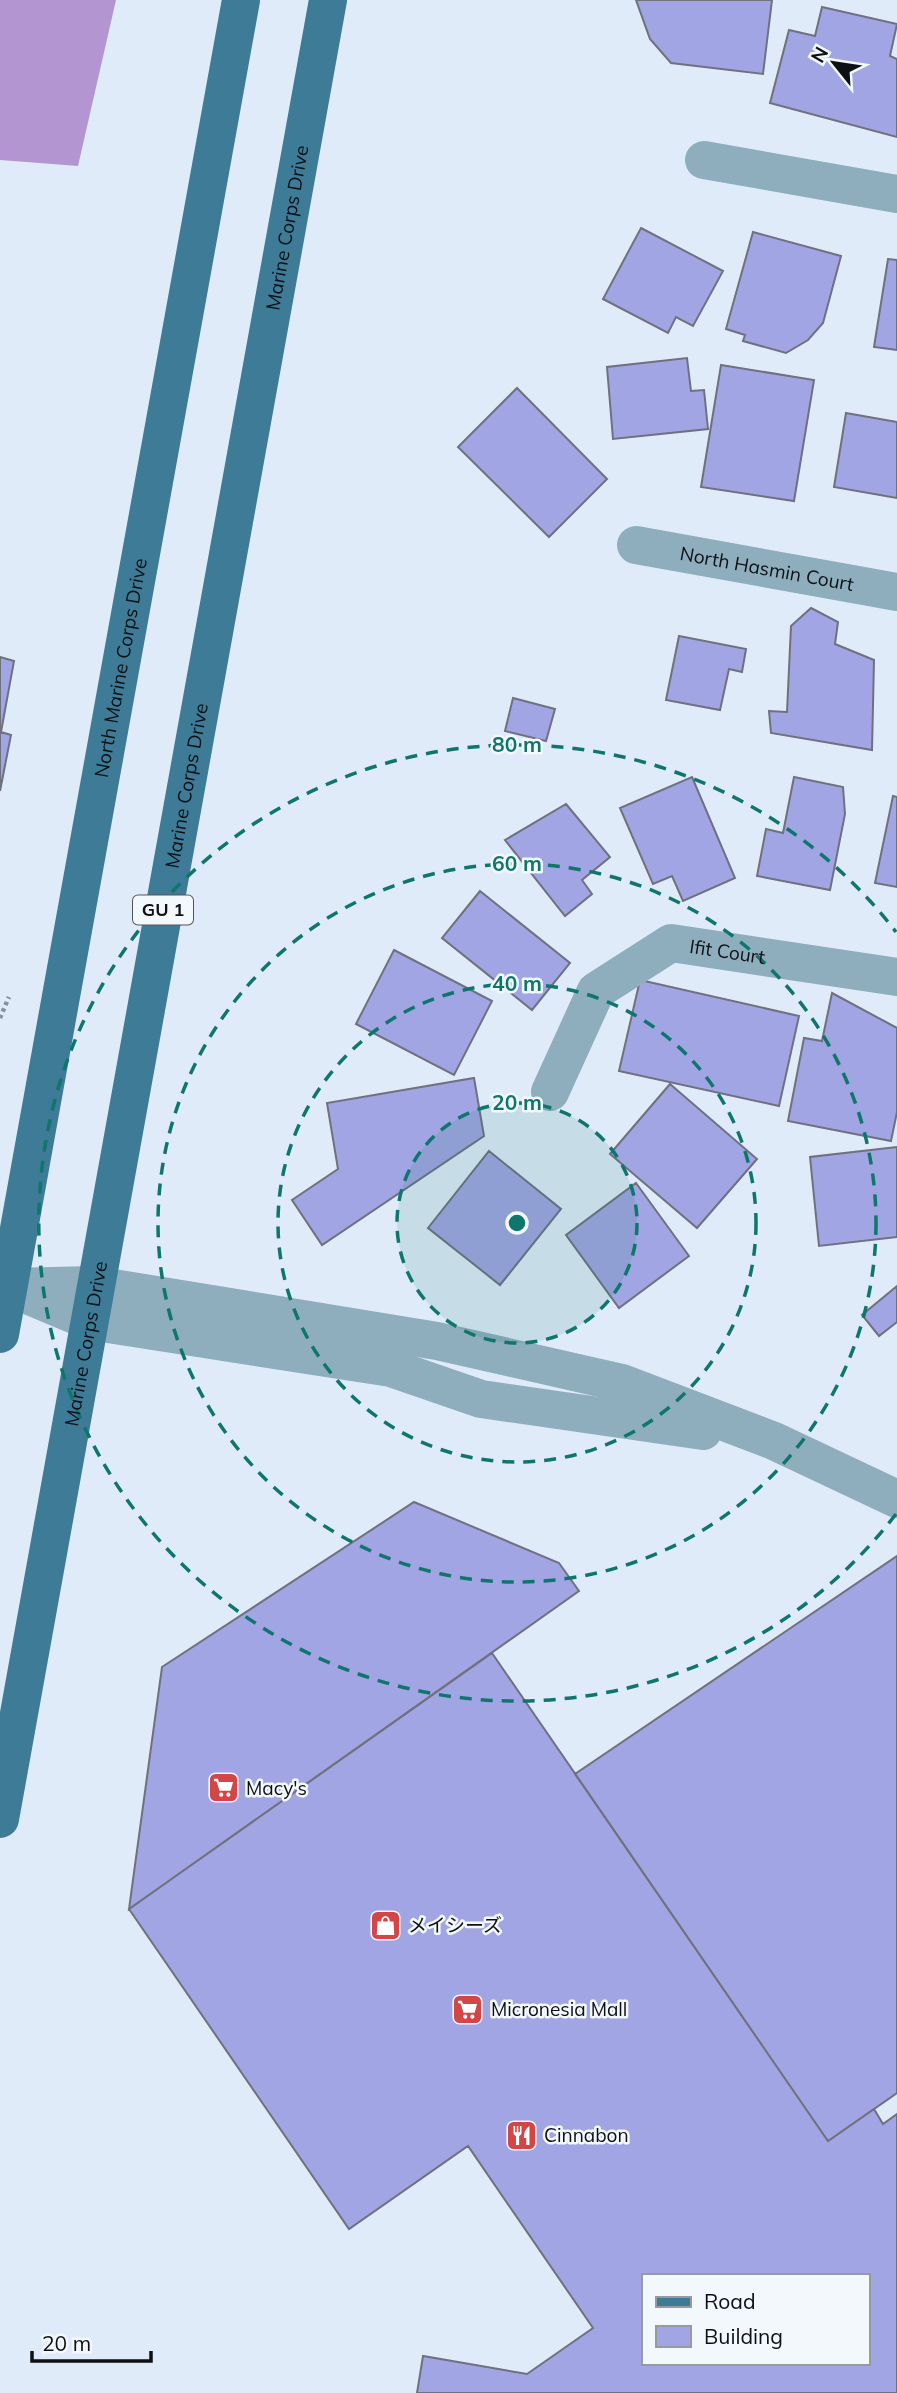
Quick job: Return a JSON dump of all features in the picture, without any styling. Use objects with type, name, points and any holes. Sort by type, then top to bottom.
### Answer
[{"type":"main road","name":"North Marine Corps Drive","points":[[0,1334],[241,0]]},
{"type":"main road","name":"Marine Corps Drive","points":[[0,1819],[328,0]]},
{"type":"street","points":[[704,160],[897,194]]},
{"type":"street","name":"North Hasmin Court","points":[[636,545],[897,592]]},
{"type":"street","name":"Ifit Court","points":[[550,1092],[596,991],[671,943],[897,977]]},
{"type":"street","points":[[8,1287],[390,1368],[481,1399],[774,1441],[897,1499]]},
{"type":"path","points":[[0,1018],[9,997]]},
{"type":"shaded area","points":[[0,0],[116,0],[78,166],[0,160]]},
{"type":"building","points":[[636,0],[772,0],[763,74],[671,63],[650,39]]},
{"type":"building","points":[[822,7],[897,24],[890,56],[897,59],[897,137],[770,103],[789,30],[815,36]]},
{"type":"building","points":[[641,228],[723,271],[693,326],[676,317],[668,333],[603,299]]},
{"type":"building","points":[[753,232],[841,256],[823,323],[808,340],[786,353],[743,341],[745,335],[726,329]]},
{"type":"building","points":[[888,259],[897,260],[897,350],[874,347]]},
{"type":"building","points":[[687,358],[691,391],[704,390],[708,429],[613,439],[607,367]]},
{"type":"building","points":[[721,365],[814,380],[794,501],[701,487]]},
{"type":"building","points":[[517,388],[607,479],[549,537],[458,447]]},
{"type":"building","points":[[846,413],[897,422],[897,498],[834,487]]},
{"type":"building","points":[[811,608],[838,622],[835,644],[874,660],[872,750],[771,733],[769,711],[787,712],[791,626]]},
{"type":"building","points":[[679,636],[746,649],[742,672],[729,669],[720,710],[666,700]]},
{"type":"building","points":[[0,657],[14,661],[1,732],[11,735],[0,791]]},
{"type":"building","points":[[513,698],[555,709],[546,741],[505,731]]},
{"type":"building","points":[[692,777],[735,878],[683,901],[672,876],[653,884],[620,808]]},
{"type":"building","points":[[794,777],[843,787],[845,814],[830,890],[757,876],[766,829],[783,833]]},
{"type":"building","points":[[893,796],[897,797],[897,887],[875,883]]},
{"type":"building","points":[[566,804],[610,857],[582,880],[592,894],[565,916],[505,840]]},
{"type":"building","points":[[480,891],[570,963],[532,1010],[442,938]]},
{"type":"building","points":[[394,950],[492,1001],[454,1075],[356,1024]]},
{"type":"building","points":[[640,980],[799,1016],[779,1106],[619,1071]]},
{"type":"building","points":[[832,993],[897,1028],[897,1112],[891,1141],[788,1121],[804,1038],[822,1041]]},
{"type":"building","points":[[474,1078],[484,1136],[322,1245],[292,1200],[338,1169],[327,1103]]},
{"type":"building","points":[[670,1084],[757,1159],[697,1228],[610,1154]]},
{"type":"building","points":[[897,1147],[897,1237],[819,1246],[810,1157]]},
{"type":"building","points":[[489,1151],[561,1209],[500,1285],[428,1228]]},
{"type":"building","points":[[636,1183],[689,1256],[619,1308],[566,1235]]},
{"type":"building","points":[[897,1286],[897,1322],[879,1336],[862,1315]]},
{"type":"building","name":"Macy's","points":[[414,1502],[559,1563],[579,1591],[129,1909],[162,1667]]},
{"type":"building","points":[[897,1556],[897,2093],[828,2141],[575,1774]]},
{"type":"building","name":"Micronesia Mall","points":[[492,1653],[828,2141],[874,2109],[883,2124],[897,2114],[897,2393],[417,2393],[423,2356],[527,2374],[593,2328],[468,2146],[349,2229],[129,1909]]},
{"type":"place","name":"Macy's","points":[[223,1788]]},
{"type":"place","name":"メイシーズ","points":[[385,1925]]},
{"type":"place","name":"Micronesia Mall","points":[[468,2009]]},
{"type":"place","name":"Cinnabon","points":[[521,2135]]}]
